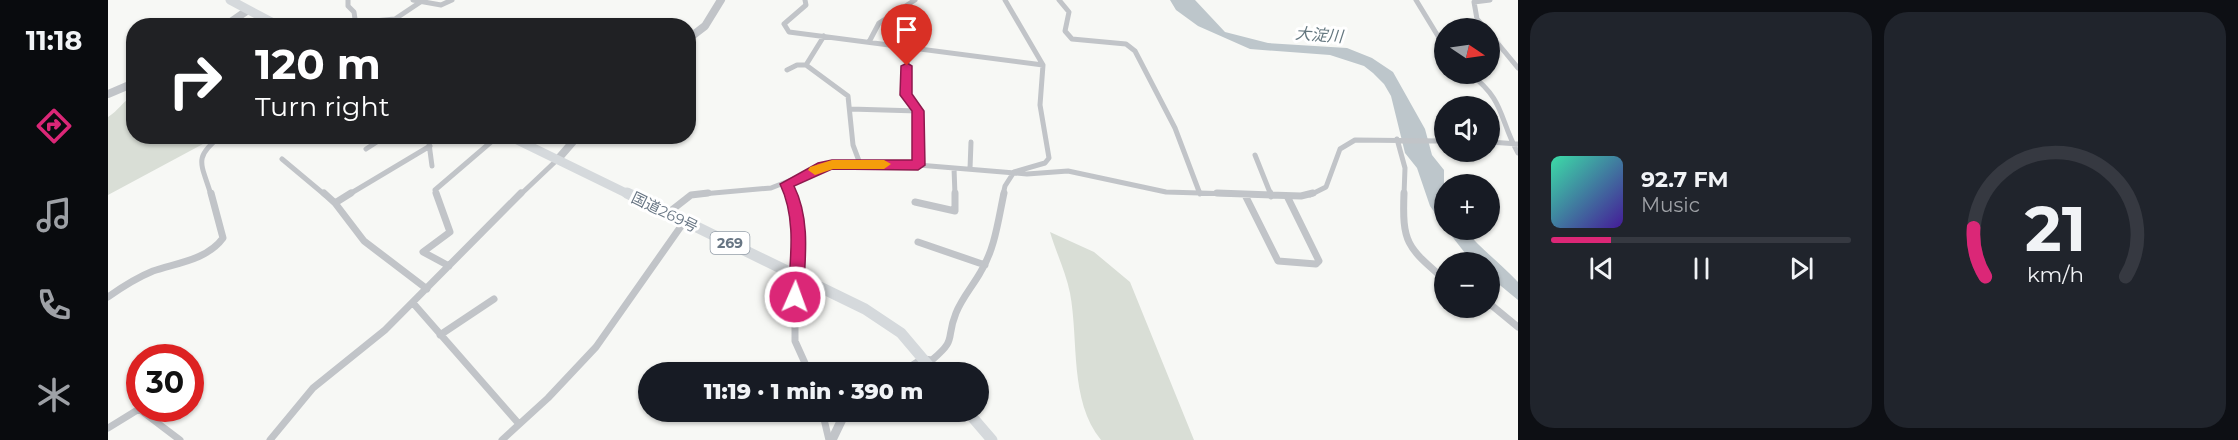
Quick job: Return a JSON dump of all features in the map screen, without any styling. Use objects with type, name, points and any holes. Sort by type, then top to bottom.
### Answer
[{"type":"highway","points":[[233,0],[264,18]]},
{"type":"highway","name":"国道269号","points":[[525,144],[888,322],[910,342],[924,360]]},
{"type":"highway","points":[[977,422],[992,440]]},
{"type":"street","points":[[348,0],[348,6],[354,12],[355,18]]},
{"type":"street","points":[[412,0],[441,5],[452,0]]},
{"type":"street","points":[[696,33],[705,26],[721,0]]},
{"type":"street","points":[[805,0],[806,4],[784,24],[785,28],[796,35],[908,46],[1043,65]]},
{"type":"street","points":[[869,42],[879,23],[915,0]]},
{"type":"street","points":[[920,362],[932,360],[949,346],[955,315],[965,294],[985,265],[994,244],[1005,186],[1014,172],[1045,163],[1049,158],[1040,98],[1043,65],[1005,0]]},
{"type":"street","points":[[1059,0],[1069,12],[1065,31],[1072,39],[1126,44],[1135,51],[1175,128],[1200,194]]},
{"type":"street","points":[[1416,0],[1434,30]]},
{"type":"street","points":[[1478,18],[1474,2],[1490,0]]},
{"type":"street","points":[[398,18],[422,1]]},
{"type":"street","points":[[236,18],[248,10]]},
{"type":"street","points":[[787,70],[806,65],[824,36]]},
{"type":"street","points":[[908,46],[906,95],[918,111],[918,165]]},
{"type":"street","points":[[1500,46],[1518,68]]},
{"type":"street","points":[[806,65],[841,88],[848,96],[853,145],[859,161],[854,164]]},
{"type":"street","points":[[1484,84],[1490,88],[1501,105],[1518,153]]},
{"type":"street","points":[[108,94],[126,86]]},
{"type":"street","points":[[849,109],[918,111]]},
{"type":"street","points":[[1397,139],[1405,168],[1403,227],[1406,239],[1418,257],[1434,271]]},
{"type":"street","points":[[667,214],[691,195],[786,184],[822,166],[854,164],[918,165],[1014,172],[1068,171],[1166,192],[1271,196],[1310,195],[1326,187],[1340,149],[1355,140],[1434,141]]},
{"type":"street","points":[[970,169],[971,142]]},
{"type":"street","points":[[1500,142],[1515,143]]},
{"type":"street","points":[[108,297],[144,275],[200,256],[221,244],[223,238],[201,159],[204,149],[211,144]]},
{"type":"street","points":[[366,149],[374,144]]},
{"type":"street","points":[[449,266],[423,252],[450,232],[435,190],[489,144]]},
{"type":"street","points":[[270,440],[313,388],[385,330],[571,144]]},
{"type":"street","points":[[334,203],[430,146],[432,166]]},
{"type":"street","points":[[1255,155],[1271,196]]},
{"type":"street","points":[[282,159],[334,203],[364,240],[427,289]]},
{"type":"street","points":[[915,202],[955,211],[954,168]]},
{"type":"street","points":[[786,184],[795,201],[799,240],[795,275],[795,341],[804,362]]},
{"type":"street","points":[[1245,195],[1278,261],[1316,264],[1319,261],[1287,196]]},
{"type":"street","points":[[502,440],[548,398],[596,347],[684,222]]},
{"type":"street","points":[[918,242],[985,265]]},
{"type":"street","points":[[440,335],[494,299]]},
{"type":"street","points":[[413,303],[519,424]]},
{"type":"street","points":[[1500,312],[1518,327]]},
{"type":"street","points":[[108,428],[139,409],[180,440]]},
{"type":"street","points":[[825,422],[831,440]]},
{"type":"street","points":[[831,440],[840,422]]},
{"type":"shaded area","points":[[1170,0],[1195,0],[1225,32],[1268,43],[1347,48],[1372,58],[1393,72],[1425,129],[1434,162],[1438,162],[1444,170],[1444,174],[1434,174],[1434,212],[1417,168],[1405,153],[1391,96],[1384,84],[1373,73],[1364,66],[1330,55],[1250,49],[1198,26],[1176,10]]},
{"type":"shaded area","points":[[126,101],[126,144],[203,144],[108,195],[108,117]]},
{"type":"shaded area","points":[[1050,232],[1094,252],[1130,282],[1194,440],[1101,440],[1084,407],[1077,370],[1070,293]]},
{"type":"shaded area","points":[[1455,240],[1474,240],[1487,252],[1464,252]]},
{"type":"shaded area","points":[[1500,265],[1518,282],[1518,300],[1500,285]]},
{"type":"slow traffic","points":[[815,170],[832,164],[884,164]]},
{"type":"route","points":[[795,297],[799,240],[795,201],[786,184],[822,166],[832,164],[918,165],[918,111],[906,95],[907,66]]},
{"type":"water label","name":"大淀川","points":[[1319,35]]}]
